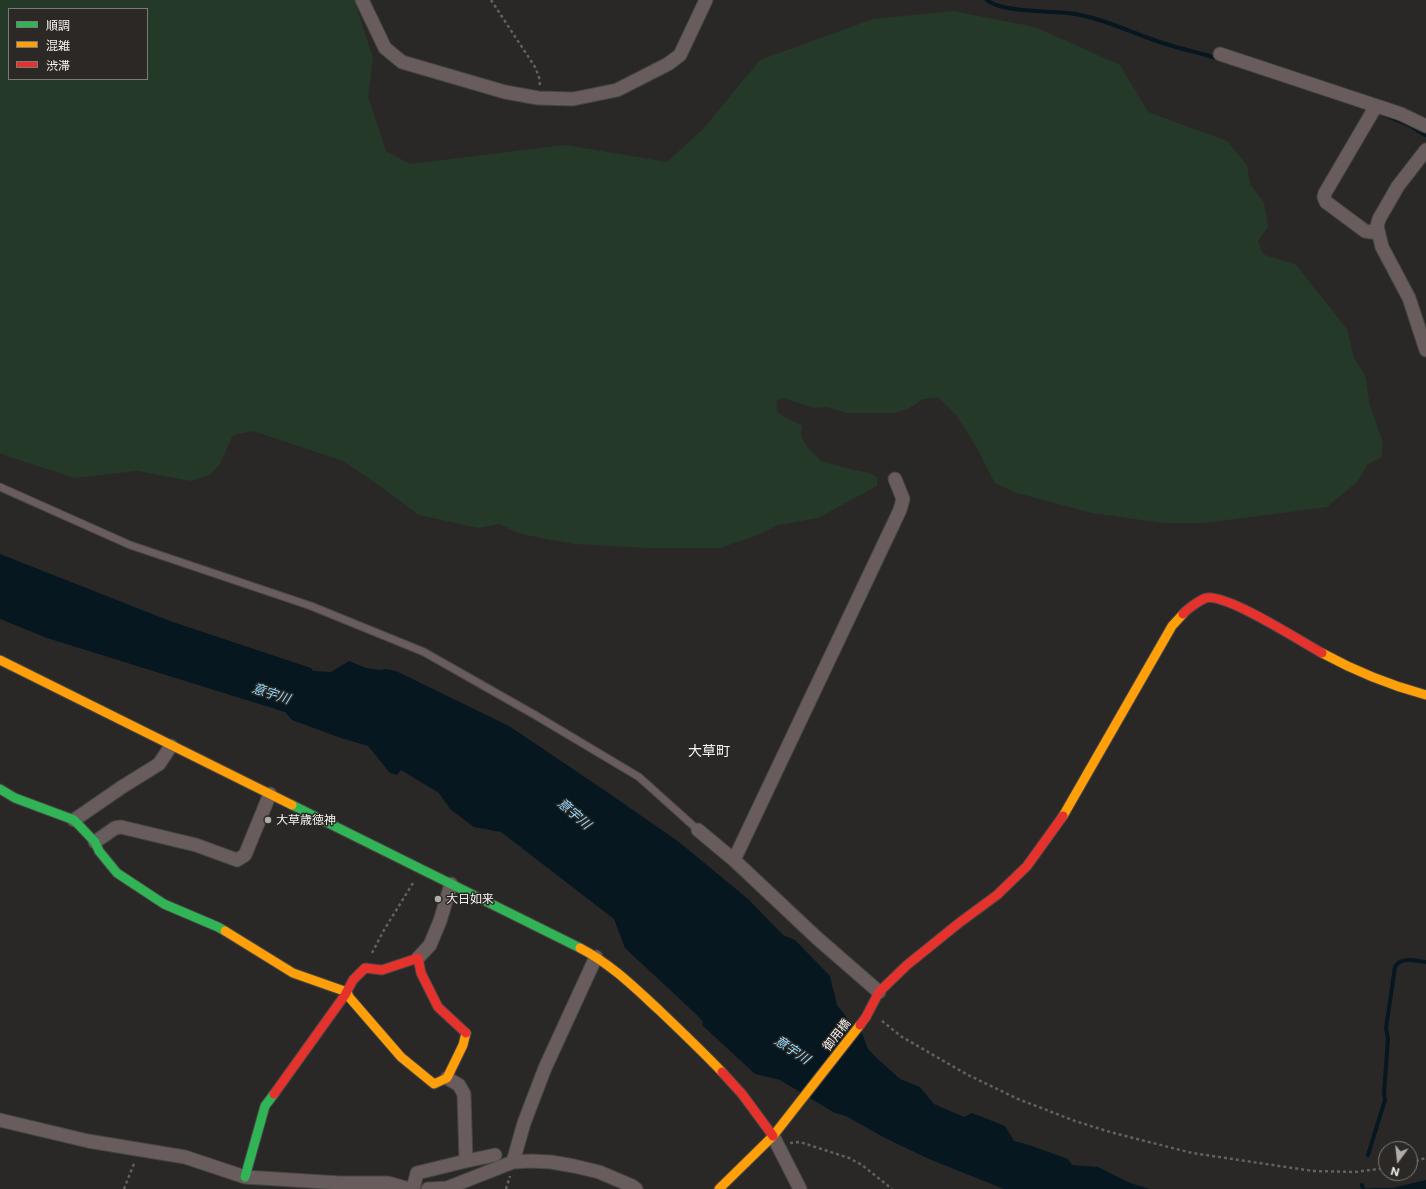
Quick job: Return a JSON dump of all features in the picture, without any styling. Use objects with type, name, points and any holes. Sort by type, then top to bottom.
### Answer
[{"type":"street","points":[[362,0],[385,48],[402,62],[505,92],[538,98],[573,99],[617,90],[668,64],[680,55],[706,0]]},
{"type":"street","points":[[1220,54],[1374,109],[1400,114],[1426,126]]},
{"type":"street","points":[[1374,109],[1324,197],[1326,202],[1365,231],[1378,232]]},
{"type":"street","points":[[1426,150],[1398,186],[1379,218],[1377,226],[1382,247],[1409,298],[1426,350]]},
{"type":"street","points":[[734,860],[900,510],[903,498],[895,480]]},
{"type":"street","name":"御用橋","points":[[719,1189],[773,1136],[868,1014],[879,992],[907,965],[959,923],[997,896],[1027,866],[1060,822],[1172,626],[1186,610],[1206,598],[1223,600],[1239,606],[1342,662],[1377,678],[1426,695]]},
{"type":"street","points":[[0,660],[596,957],[627,980],[703,1052],[742,1094],[773,1136],[800,1189]]},
{"type":"street","points":[[74,820],[122,786],[159,764],[171,746]]},
{"type":"street","points":[[0,789],[15,798],[74,820],[95,842],[99,851],[117,872],[164,904],[218,928],[293,973],[347,992],[349,997],[401,1057],[434,1084],[447,1078],[463,1045],[466,1032],[438,1006],[421,973],[418,958]]},
{"type":"street","points":[[95,842],[115,828],[121,827],[196,845],[238,860],[245,855],[270,794]]},
{"type":"street","points":[[698,830],[734,860],[817,938],[879,992]]},
{"type":"street","points":[[245,1177],[265,1106],[347,992],[349,984],[359,972],[365,968],[382,970],[418,958],[430,945],[440,921],[451,884]]},
{"type":"street","points":[[514,1162],[524,1123],[545,1068],[596,957]]},
{"type":"street","points":[[447,1078],[459,1085],[464,1094],[466,1161]]},
{"type":"street","points":[[0,1120],[88,1141],[185,1157],[245,1177],[340,1183],[388,1184],[410,1189]]},
{"type":"street","points":[[413,1189],[417,1173],[495,1155]]},
{"type":"street","points":[[428,1189],[447,1188],[514,1162],[531,1161],[551,1162],[599,1172],[636,1189]]},
{"type":"lane","points":[[0,487],[130,545],[311,606],[424,652],[536,715],[639,777],[698,830]]},
{"type":"path","points":[[491,0],[535,67],[539,77],[540,87],[538,98]]},
{"type":"path","points":[[365,968],[384,930],[421,869]]},
{"type":"path","points":[[868,1014],[902,1037],[968,1075],[1018,1099],[1075,1121],[1110,1132],[1192,1153],[1313,1171],[1355,1172],[1378,1169]]},
{"type":"path","points":[[779,1148],[788,1143],[800,1142],[827,1150],[862,1165],[892,1189]]},
{"type":"path","points":[[124,1189],[139,1149]]},
{"type":"green space","points":[[0,0],[354,0],[373,58],[368,97],[386,151],[410,164],[565,145],[667,162],[704,128],[760,60],[873,19],[953,11],[1035,27],[1120,65],[1148,112],[1227,141],[1247,165],[1250,184],[1264,203],[1268,227],[1258,241],[1263,254],[1296,265],[1347,329],[1354,358],[1365,375],[1370,406],[1383,442],[1381,458],[1368,464],[1357,482],[1327,507],[1204,523],[1163,523],[1092,513],[1017,493],[995,483],[977,448],[957,416],[938,397],[923,399],[909,408],[895,413],[847,413],[827,407],[814,408],[783,398],[777,400],[778,412],[784,417],[802,426],[801,437],[809,449],[821,461],[869,473],[877,477],[877,486],[818,518],[778,525],[758,535],[720,548],[647,548],[574,544],[521,534],[499,524],[478,528],[419,515],[343,461],[253,431],[233,435],[220,464],[210,475],[191,481],[137,471],[75,478],[0,453]]},
{"type":"water","name":"意宇川","points":[[0,554],[170,621],[311,668],[313,671],[331,672],[349,661],[366,668],[396,671],[509,726],[679,842],[748,899],[783,935],[795,940],[830,976],[837,1005],[851,1023],[862,1033],[868,1049],[900,1079],[920,1087],[934,1104],[964,1117],[972,1113],[1005,1126],[1014,1141],[1068,1159],[1072,1165],[1098,1167],[1130,1183],[1150,1189],[1004,1189],[929,1159],[885,1138],[846,1116],[835,1113],[780,1080],[755,1074],[702,1025],[703,1022],[698,1016],[625,948],[614,919],[501,832],[474,827],[450,809],[439,793],[401,770],[397,775],[390,773],[368,746],[292,720],[285,712],[47,638],[0,619]]},
{"type":"water","points":[[1426,1180],[1426,1189],[1360,1189],[1392,1188]]},
{"type":"waterway","points":[[987,0],[993,4],[1013,9],[1068,13],[1093,18],[1166,44],[1219,59]]},
{"type":"waterway","points":[[1385,115],[1411,126],[1425,135]]},
{"type":"waterway","points":[[1368,1155],[1385,1100],[1384,1094],[1388,1039],[1386,1028],[1395,967],[1401,961],[1405,960],[1426,962]]},
{"type":"waterway","points":[[1362,1185],[1363,1189]]},
{"type":"traffic: fast","points":[[0,789],[15,798],[74,820],[95,842],[99,851],[117,873],[164,904],[225,931]]},
{"type":"traffic: fast","points":[[292,805],[580,948]]},
{"type":"traffic: fast","points":[[245,1177],[265,1106],[274,1094]]},
{"type":"traffic: slow","points":[[1063,816],[1172,626],[1183,614]]},
{"type":"traffic: slow","points":[[1322,653],[1372,677],[1426,695]]},
{"type":"traffic: slow","points":[[0,660],[292,805]]},
{"type":"traffic: slow","points":[[225,931],[293,973],[347,992],[349,997],[401,1057],[434,1084],[447,1078],[463,1045],[466,1033]]},
{"type":"traffic: slow","points":[[580,948],[602,961],[632,985],[722,1072]]},
{"type":"traffic: slow","points":[[719,1189],[773,1136],[860,1025]]},
{"type":"traffic: jam","points":[[1183,614],[1190,607],[1203,599],[1216,598],[1246,610],[1322,653]]},
{"type":"traffic: jam","points":[[860,1025],[866,1017],[879,992],[907,965],[959,923],[997,895],[1027,866],[1063,816]]},
{"type":"traffic: jam","points":[[274,1094],[345,995],[353,980],[365,968],[382,970],[418,958],[421,973],[438,1007],[466,1033]]},
{"type":"traffic: jam","points":[[722,1072],[742,1094],[773,1136]]},
{"type":"place","name":"大草歳徳神","points":[[268,820]]},
{"type":"place","name":"大日如来","points":[[438,899]]},
{"type":"district","name":"大草町","points":[[709,752]]}]
